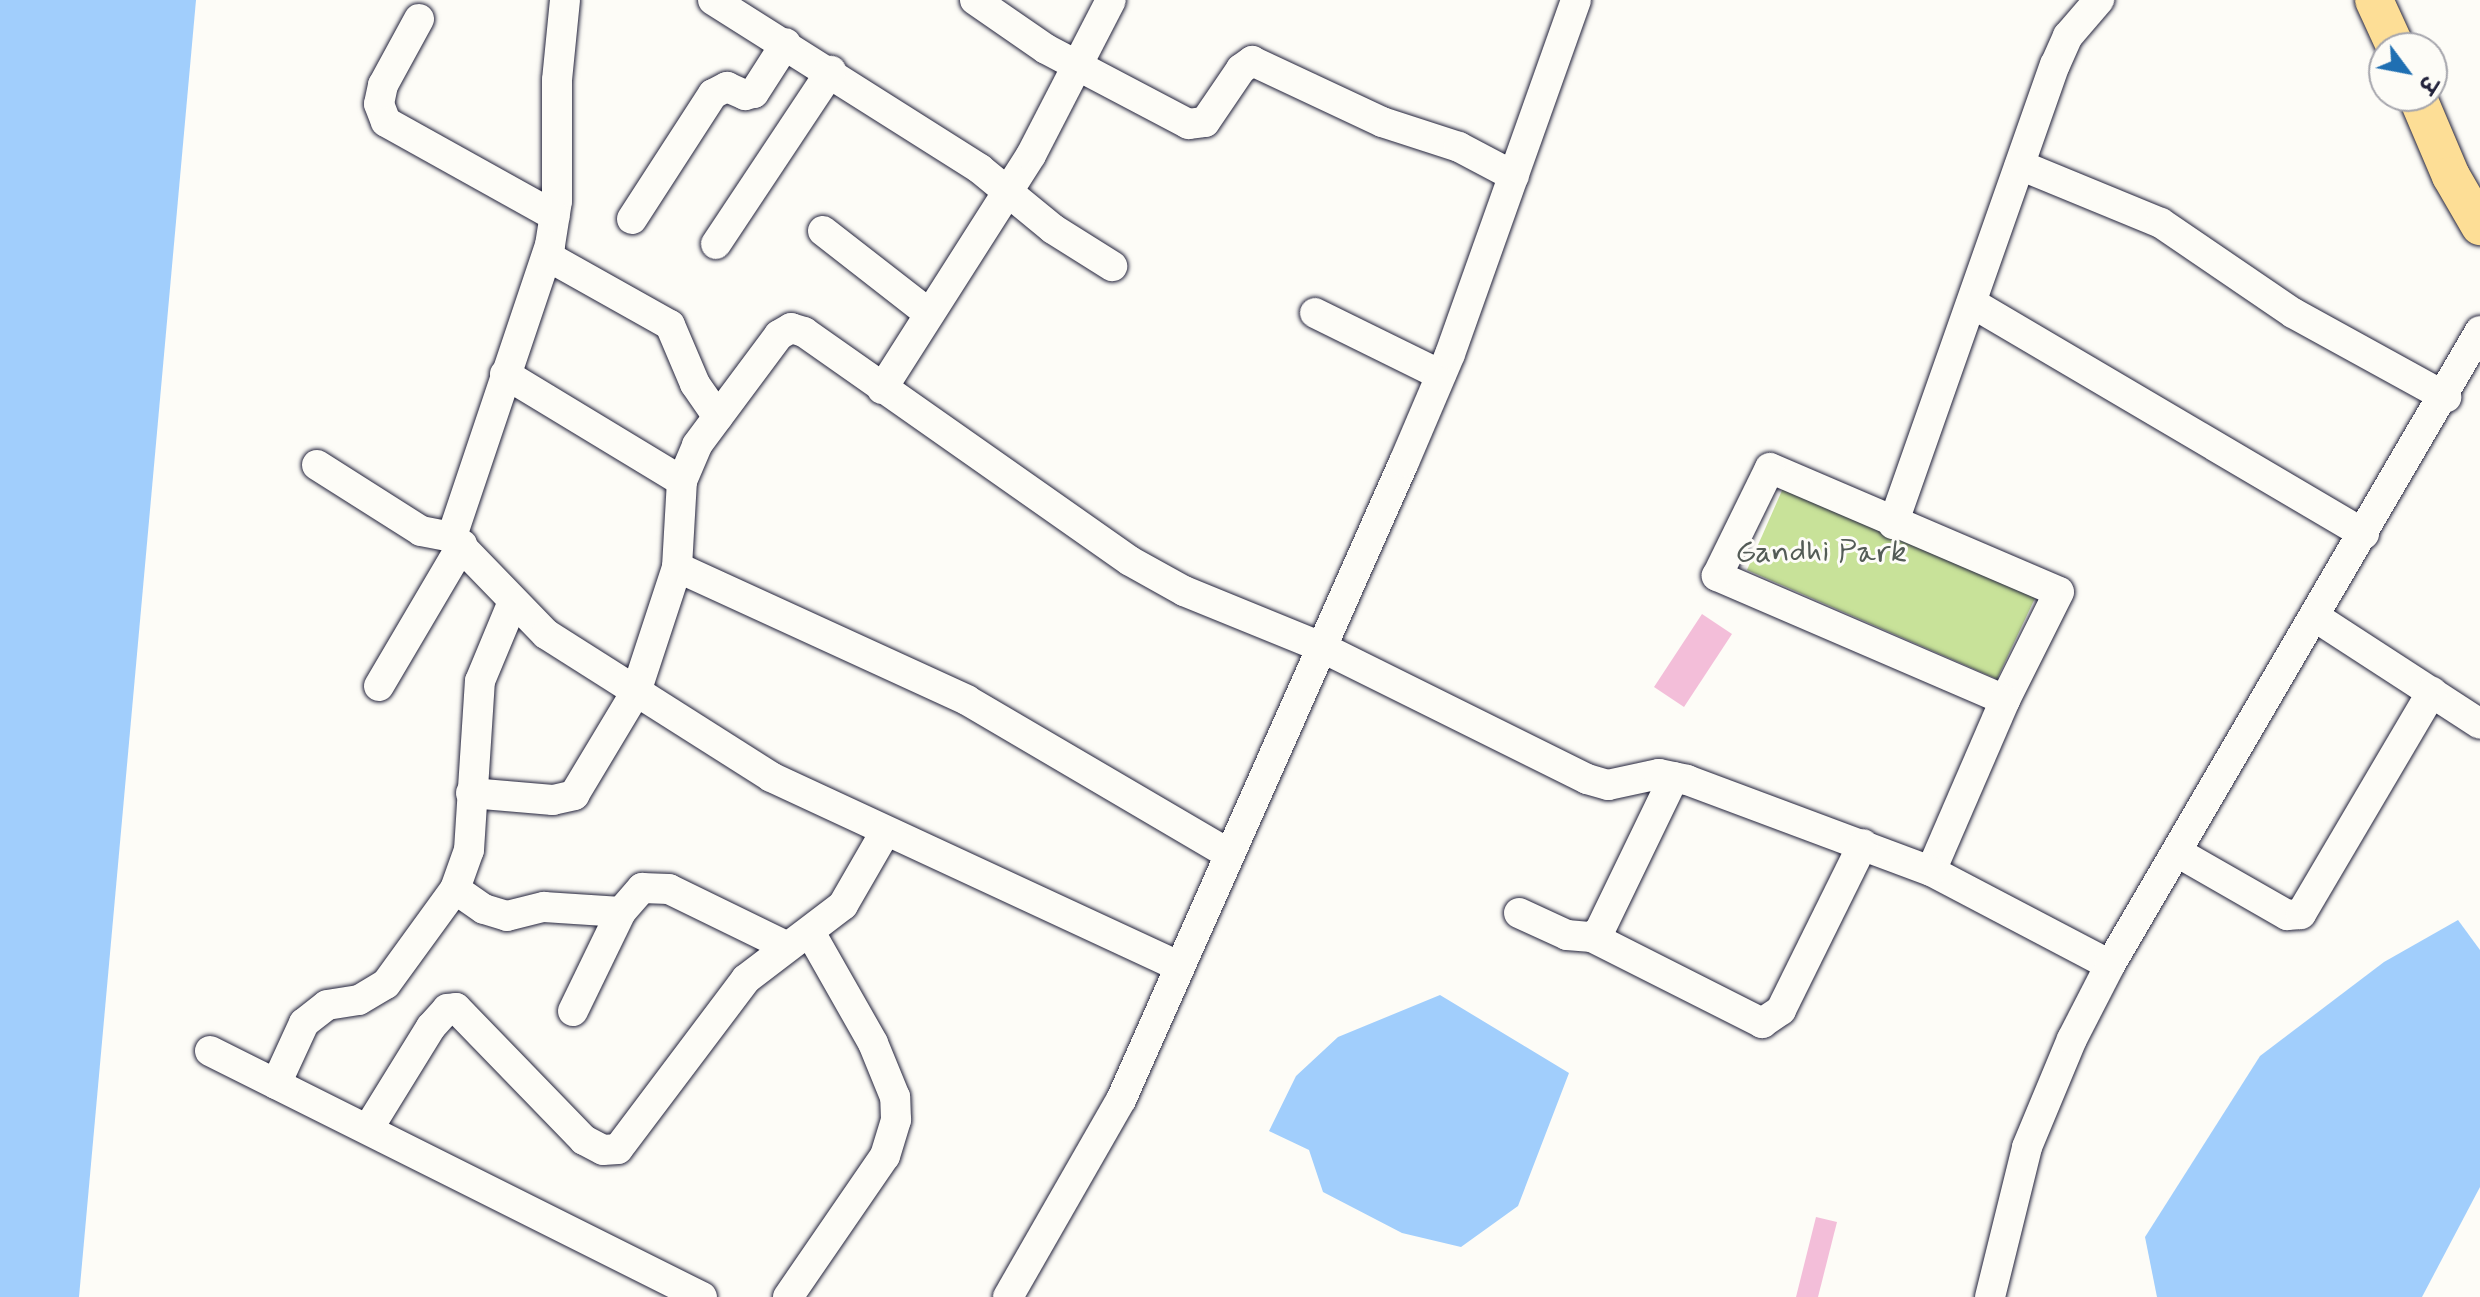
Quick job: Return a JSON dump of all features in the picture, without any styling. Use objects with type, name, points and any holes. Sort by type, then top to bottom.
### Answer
[{"type":"main road","points":[[2374,0],[2389,32]]},
{"type":"main road","points":[[2424,112],[2451,176],[2480,226]]},
{"type":"street","points":[[379,686],[457,541],[505,374],[547,256],[555,216],[557,80],[565,0]]},
{"type":"street","points":[[713,0],[831,71],[1011,190],[1040,220],[1112,266]]},
{"type":"street","points":[[975,0],[1079,67],[1198,126],[1252,61],[1382,122],[1459,147],[1514,176]]},
{"type":"street","points":[[882,389],[927,312],[1011,190],[1079,67],[1111,0]]},
{"type":"street","points":[[1008,1297],[1121,1100],[1441,375],[1576,0]]},
{"type":"street","points":[[1893,524],[2068,36],[2099,0]]},
{"type":"street","points":[[419,19],[383,85],[379,104],[386,122],[555,216]]},
{"type":"street","points":[[632,219],[713,94],[727,87],[750,96],[786,43]]},
{"type":"street","points":[[716,244],[831,71]]},
{"type":"street","points":[[2020,165],[2161,223],[2293,313],[2446,397]]},
{"type":"street","points":[[823,231],[927,312]]},
{"type":"street","points":[[547,256],[670,325],[695,384],[718,417]]},
{"type":"street","points":[[1972,303],[2364,534]]},
{"type":"street","points":[[1315,313],[1441,375]]},
{"type":"street","points":[[471,793],[553,800],[574,795],[636,692],[677,567],[682,481],[701,438],[768,347],[791,328],[1130,561],[1184,591],[1321,647],[1587,779],[1608,785],[1636,777],[1674,777],[1863,844],[1931,871],[2110,965]]},
{"type":"street","points":[[1990,1297],[2027,1147],[2048,1090],[2110,965],[2446,397],[2480,331]]},
{"type":"street","points":[[505,374],[682,481]]},
{"type":"street","points":[[317,465],[421,531],[457,541],[512,604],[546,634],[771,777],[884,834],[1044,901],[1179,966]]},
{"type":"street","points":[[1931,871],[2005,700],[2059,592],[1893,524],[1770,468],[1717,576],[2005,700]]},
{"type":"street","points":[[677,567],[967,700],[1229,854]]},
{"type":"street","points":[[276,1084],[304,1023],[327,1005],[359,1000],[386,984],[455,889],[469,850],[480,681],[512,604]]},
{"type":"street","points":[[2317,618],[2480,724]]},
{"type":"street","points":[[2177,852],[2287,915],[2301,914],[2432,692]]},
{"type":"street","points":[[1592,937],[1609,916],[1674,777]]},
{"type":"street","points":[[368,1129],[431,1027],[447,1009],[456,1008],[584,1140],[603,1150],[618,1149],[746,979],[843,905],[884,834]]},
{"type":"street","points":[[1519,913],[1567,935],[1592,937],[1762,1023],[1781,1010],[1863,844]]},
{"type":"street","points":[[573,1011],[621,912],[642,888],[669,889],[798,939],[882,1063],[896,1120],[885,1156],[788,1297]]},
{"type":"street","points":[[455,889],[484,909],[507,916],[544,907],[621,912]]},
{"type":"street","points":[[210,1051],[702,1297]]},
{"type":"green space","name":"Gandhi Park","points":[[1784,486],[2036,596],[1997,679],[1747,570]]},
{"type":"water","points":[[0,0],[196,0],[79,1297],[0,1297]]},
{"type":"water","points":[[2458,920],[2480,950],[2480,1187],[2422,1297],[2157,1297],[2145,1237],[2260,1056],[2384,962]]},
{"type":"water","points":[[1440,995],[1569,1073],[1518,1206],[1461,1247],[1402,1233],[1323,1192],[1309,1150],[1269,1131],[1296,1076],[1338,1037]]},
{"type":"building","points":[[1702,614],[1732,634],[1684,707],[1654,687]]},
{"type":"building","points":[[1816,1217],[1837,1222],[1818,1297],[1796,1297]]}]
